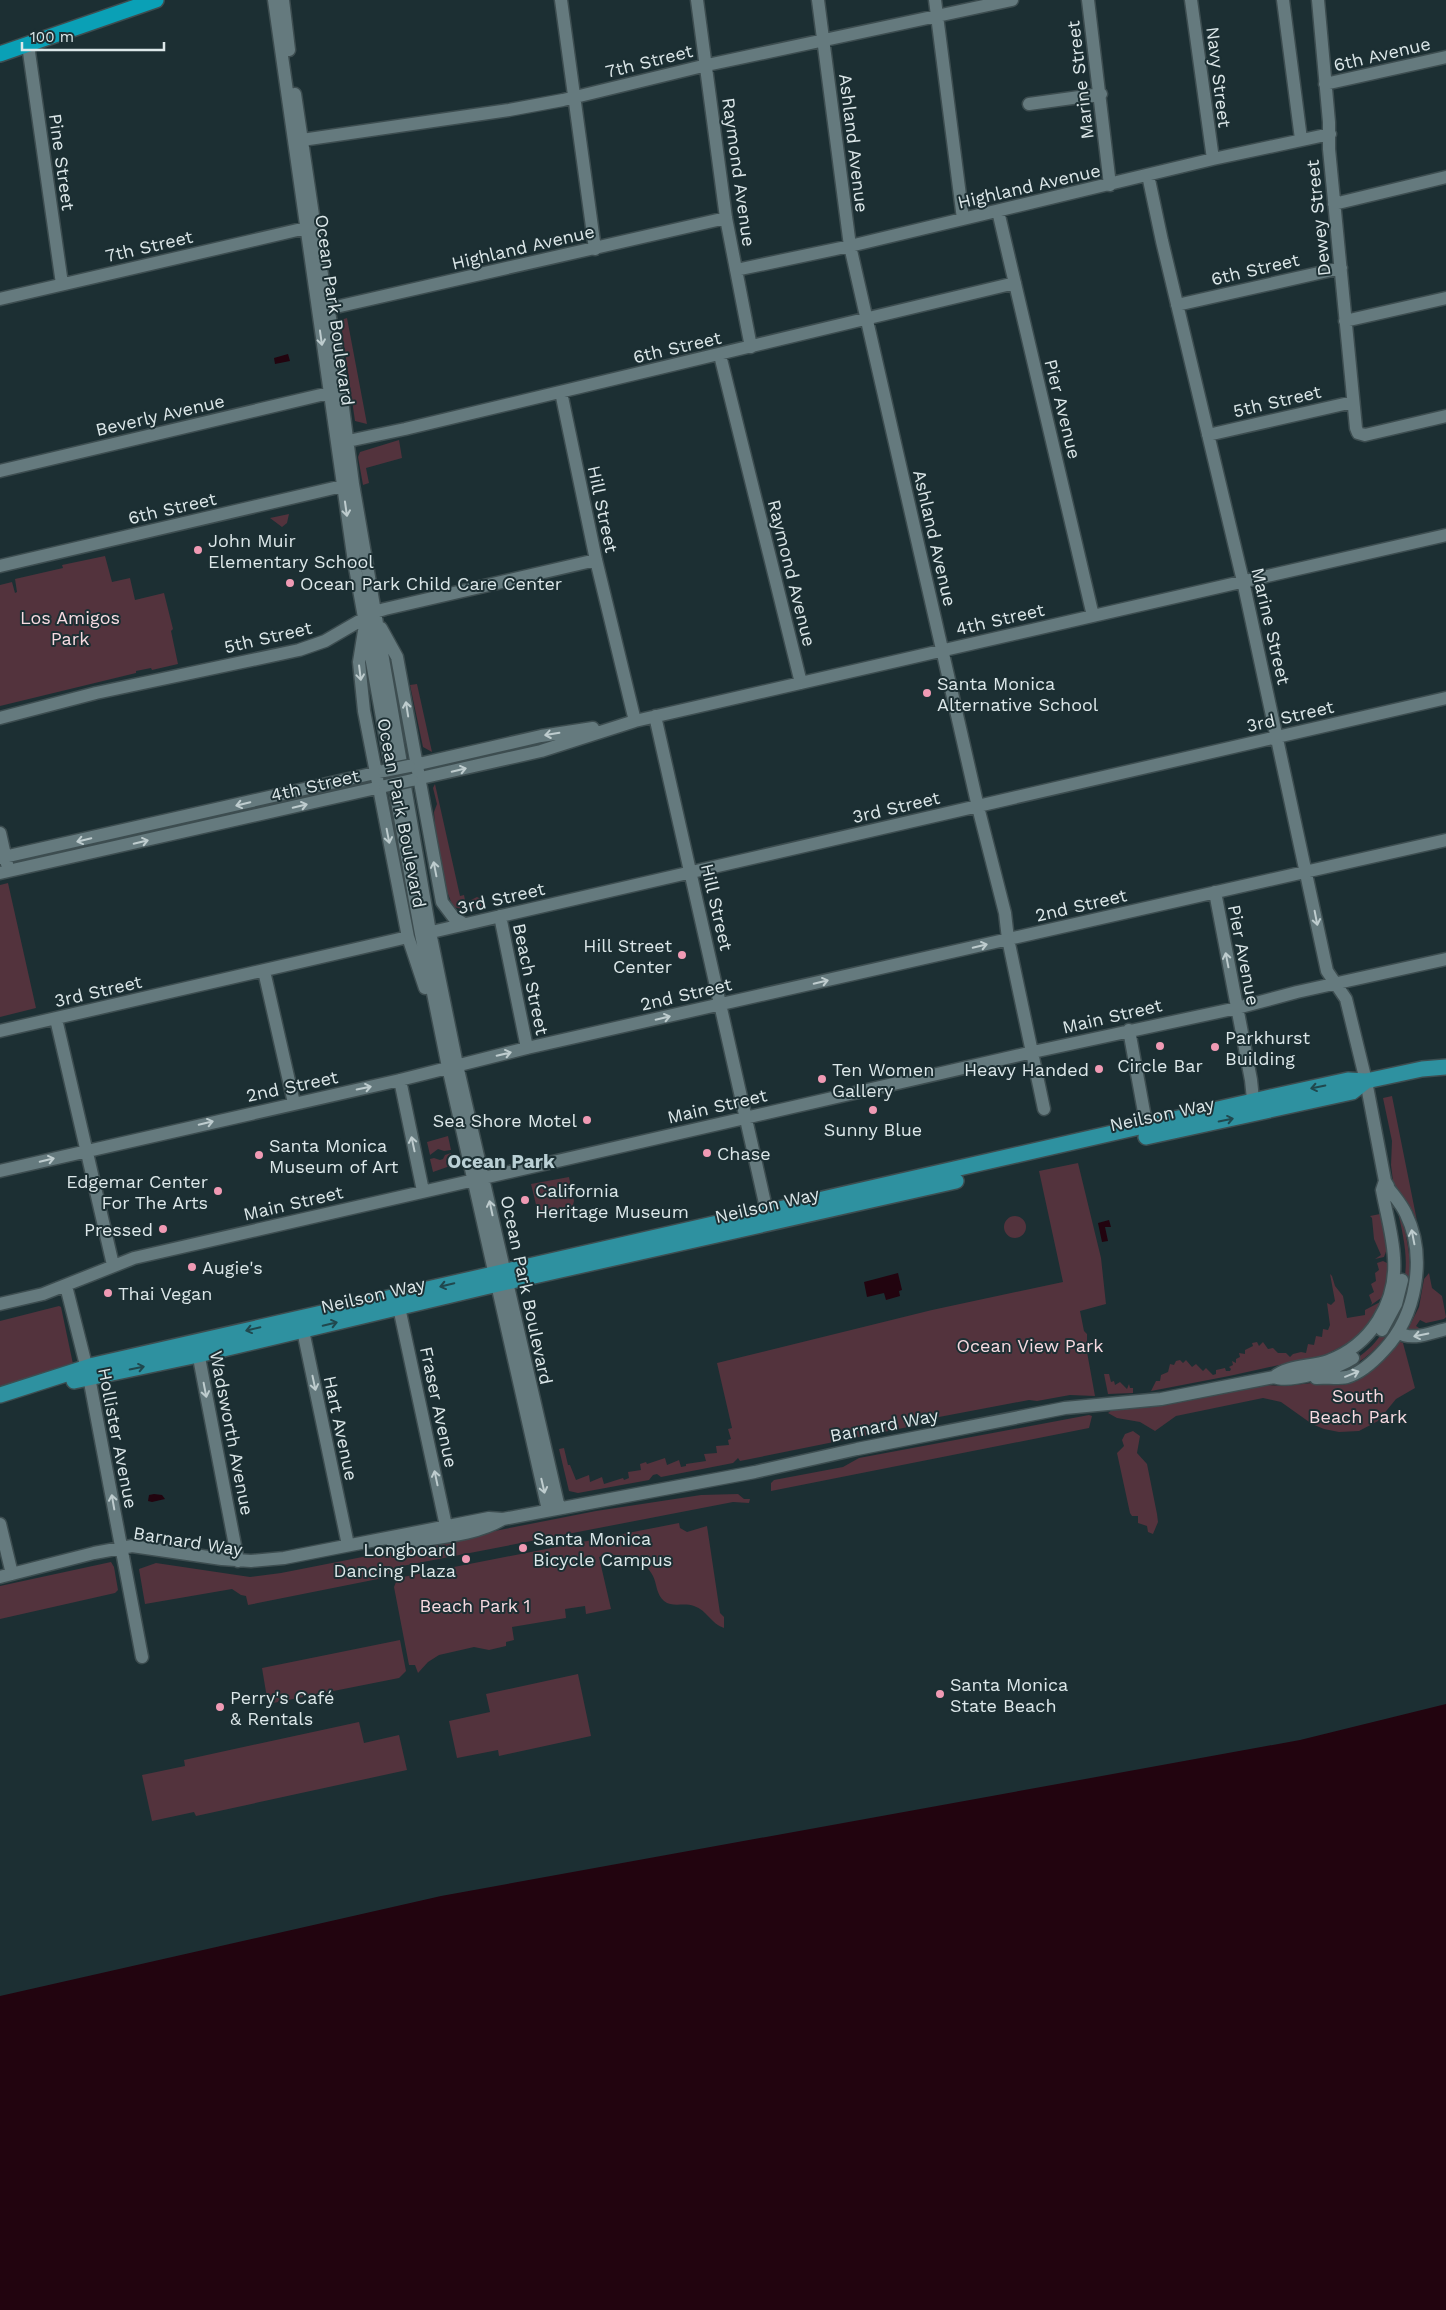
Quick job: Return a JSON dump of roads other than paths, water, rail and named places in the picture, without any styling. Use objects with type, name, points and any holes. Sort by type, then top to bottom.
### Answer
[{"type":"highway","points":[[0,54],[28,45],[132,4],[156,0]]},
{"type":"main road","name":"Neilson Way","points":[[0,1394],[88,1372],[197,1349],[1254,1107],[1352,1092],[1366,1081],[1422,1069],[1446,1067]]},
{"type":"main road","name":"Neilson Way","points":[[0,1404],[88,1372]]},
{"type":"street","name":"Ocean Park Boulevard","points":[[274,0],[317,270],[329,393],[348,485],[420,934],[416,955],[423,984],[434,1003],[452,1066]]},
{"type":"street","name":"Ocean Park Boulevard","points":[[283,0],[306,228],[317,270],[321,305],[327,308],[334,339],[348,442],[348,485]]},
{"type":"street","points":[[561,0],[595,249]]},
{"type":"street","name":"Raymond Avenue","points":[[697,0],[726,218],[751,347]]},
{"type":"street","name":"Ashland Avenue","points":[[818,0],[850,246],[978,806],[1005,913],[1008,940],[1044,1109]]},
{"type":"street","points":[[935,0],[963,219]]},
{"type":"street","name":"7th Street","points":[[297,140],[509,110],[574,97],[706,65],[823,41],[937,14],[1012,0]]},
{"type":"street","name":"Marine Street","points":[[1088,0],[1101,94],[1110,185]]},
{"type":"street","name":"Navy Street","points":[[1191,0],[1212,159]]},
{"type":"street","points":[[1283,0],[1301,139]]},
{"type":"street","name":"Dewey Street","points":[[1318,0],[1334,204],[1353,402],[1358,433],[1365,435],[1446,416]]},
{"type":"street","name":"Pine Street","points":[[28,45],[62,284]]},
{"type":"street","name":"6th Avenue","points":[[1325,84],[1446,57]]},
{"type":"street","points":[[1029,104],[1101,94]]},
{"type":"street","name":"Highland Avenue","points":[[736,270],[850,246],[1212,159],[1330,134]]},
{"type":"street","name":"Marine Street","points":[[1148,175],[1243,581],[1307,871],[1327,971],[1337,983],[1346,999],[1366,1081]]},
{"type":"street","points":[[1334,204],[1446,177]]},
{"type":"street","name":"Pier Avenue","points":[[998,211],[1093,616]]},
{"type":"street","name":"Highland Avenue","points":[[327,308],[726,218]]},
{"type":"street","name":"7th Street","points":[[0,299],[306,228]]},
{"type":"street","name":"6th Street","points":[[1177,305],[1341,268]]},
{"type":"street","name":"6th Street","points":[[348,442],[720,355],[1014,283]]},
{"type":"street","points":[[1345,321],[1446,298]]},
{"type":"street","name":"Raymond Avenue","points":[[720,355],[801,683]]},
{"type":"street","name":"Hill Street","points":[[561,392],[596,560],[635,721]]},
{"type":"street","points":[[329,393],[334,396],[346,427],[353,430],[380,434]]},
{"type":"street","name":"Beverly Avenue","points":[[0,471],[329,393]]},
{"type":"street","name":"5th Street","points":[[1208,435],[1353,402]]},
{"type":"street","points":[[333,418],[338,427],[341,442],[348,442]]},
{"type":"street","name":"6th Street","points":[[0,566],[348,485]]},
{"type":"street","name":"4th Street","points":[[4,872],[541,751],[655,716],[1446,536]]},
{"type":"street","name":"5th Street","points":[[0,718],[96,693],[300,650],[325,641],[370,619],[596,560]]},
{"type":"street","name":"Ocean Park Boulevard","points":[[370,619],[397,657],[412,765],[442,902],[454,918],[464,924]]},
{"type":"street","name":"Ocean Park Boulevard","points":[[370,619],[359,662],[382,788],[452,1066],[553,1509]]},
{"type":"street","name":"3rd Street","points":[[0,1032],[1446,698]]},
{"type":"street","name":"Hill Street","points":[[655,716],[747,1117],[768,1218]]},
{"type":"street","name":"4th Street","points":[[3,858],[541,736],[635,721]]},
{"type":"street","points":[[0,833],[4,872]]},
{"type":"street","name":"2nd Street","points":[[0,1171],[400,1080],[528,1048],[1446,840]]},
{"type":"street","name":"Pier Avenue","points":[[1215,892],[1254,1107]]},
{"type":"street","name":"Ocean Park Boulevard","points":[[420,934],[442,902]]},
{"type":"street","name":"Beach Street","points":[[500,916],[528,1048]]},
{"type":"street","name":"Main Street","points":[[0,1304],[66,1286],[112,1265],[162,1252],[1129,1030],[1237,1008],[1446,958]]},
{"type":"street","points":[[264,972],[294,1103]]},
{"type":"street","points":[[56,1019],[112,1265]]},
{"type":"street","points":[[1129,1030],[1148,1131]]},
{"type":"street","points":[[400,1080],[423,1191]]},
{"type":"street","name":"Barnard Way","points":[[1287,1379],[1330,1369],[1348,1361],[1371,1343],[1392,1314],[1400,1292],[1403,1260],[1366,1081]]},
{"type":"street","name":"Barnard Way","points":[[122,1550],[132,1546],[238,1561],[284,1558],[489,1518],[503,1519],[755,1472],[857,1448],[1065,1408],[1161,1399],[1274,1377],[1298,1382],[1347,1377],[1356,1373],[1377,1357],[1398,1332],[1414,1293],[1416,1255],[1410,1222],[1387,1185]]},
{"type":"street","name":"Barnard Way","points":[[1274,1377],[1283,1371],[1323,1363],[1341,1355],[1367,1335],[1380,1317],[1392,1289],[1394,1264],[1382,1190],[1387,1185]]},
{"type":"street","name":"Hollister Avenue","points":[[66,1286],[88,1372],[142,1657]]},
{"type":"street","name":"Fraser Avenue","points":[[398,1302],[446,1526]]},
{"type":"street","name":"Hart Avenue","points":[[301,1324],[348,1545]]},
{"type":"street","points":[[1398,1332],[1403,1336],[1411,1337],[1446,1330]]},
{"type":"street","name":"Wadsworth Avenue","points":[[197,1349],[238,1561]]},
{"type":"street","name":"Barnard Way","points":[[122,1550],[135,1554],[219,1567],[244,1569],[270,1567],[428,1540],[488,1527],[503,1519]]},
{"type":"street","points":[[0,1524],[6,1575],[94,1553],[122,1550]]},
{"type":"place","name":"John Muir Elementary School","points":[[198,550]]},
{"type":"place","name":"Ocean Park Child Care Center","points":[[290,583]]},
{"type":"place","name":"Santa Monica Alternative School","points":[[927,693]]},
{"type":"place","name":"Hill Street Center","points":[[682,955]]},
{"type":"place","name":"Circle Bar","points":[[1160,1046]]},
{"type":"place","name":"Parkhurst Building","points":[[1215,1047]]},
{"type":"place","name":"Heavy Handed","points":[[1099,1069]]},
{"type":"place","name":"Ten Women Gallery","points":[[822,1079]]},
{"type":"place","name":"Sunny Blue","points":[[873,1110]]},
{"type":"place","name":"Sea Shore Motel","points":[[587,1120]]},
{"type":"place","name":"Chase","points":[[707,1153]]},
{"type":"place","name":"Santa Monica Museum of Art","points":[[259,1155]]},
{"type":"place","name":"Edgemar Center For The Arts","points":[[218,1191]]},
{"type":"place","name":"California Heritage Museum","points":[[525,1200]]},
{"type":"place","name":"Pressed","points":[[163,1229]]},
{"type":"place","name":"Augie's","points":[[192,1267]]},
{"type":"place","name":"Thai Vegan","points":[[108,1293]]},
{"type":"place","name":"Santa Monica Bicycle Campus","points":[[523,1548]]},
{"type":"place","name":"Longboard Dancing Plaza","points":[[466,1559]]},
{"type":"place","name":"Santa Monica State Beach","points":[[940,1694]]},
{"type":"place","name":"Perry's Café & Rentals","points":[[220,1707]]},
{"type":"district","name":"Ocean Park","points":[[501,1161]]},
{"type":"park label","name":"Los Amigos Park","points":[[70,628]]},
{"type":"park label","name":"Ocean View Park","points":[[1030,1345]]},
{"type":"park label","name":"South Beach Park","points":[[1358,1405]]},
{"type":"park label","name":"Beach Park 1","points":[[475,1605]]}]
